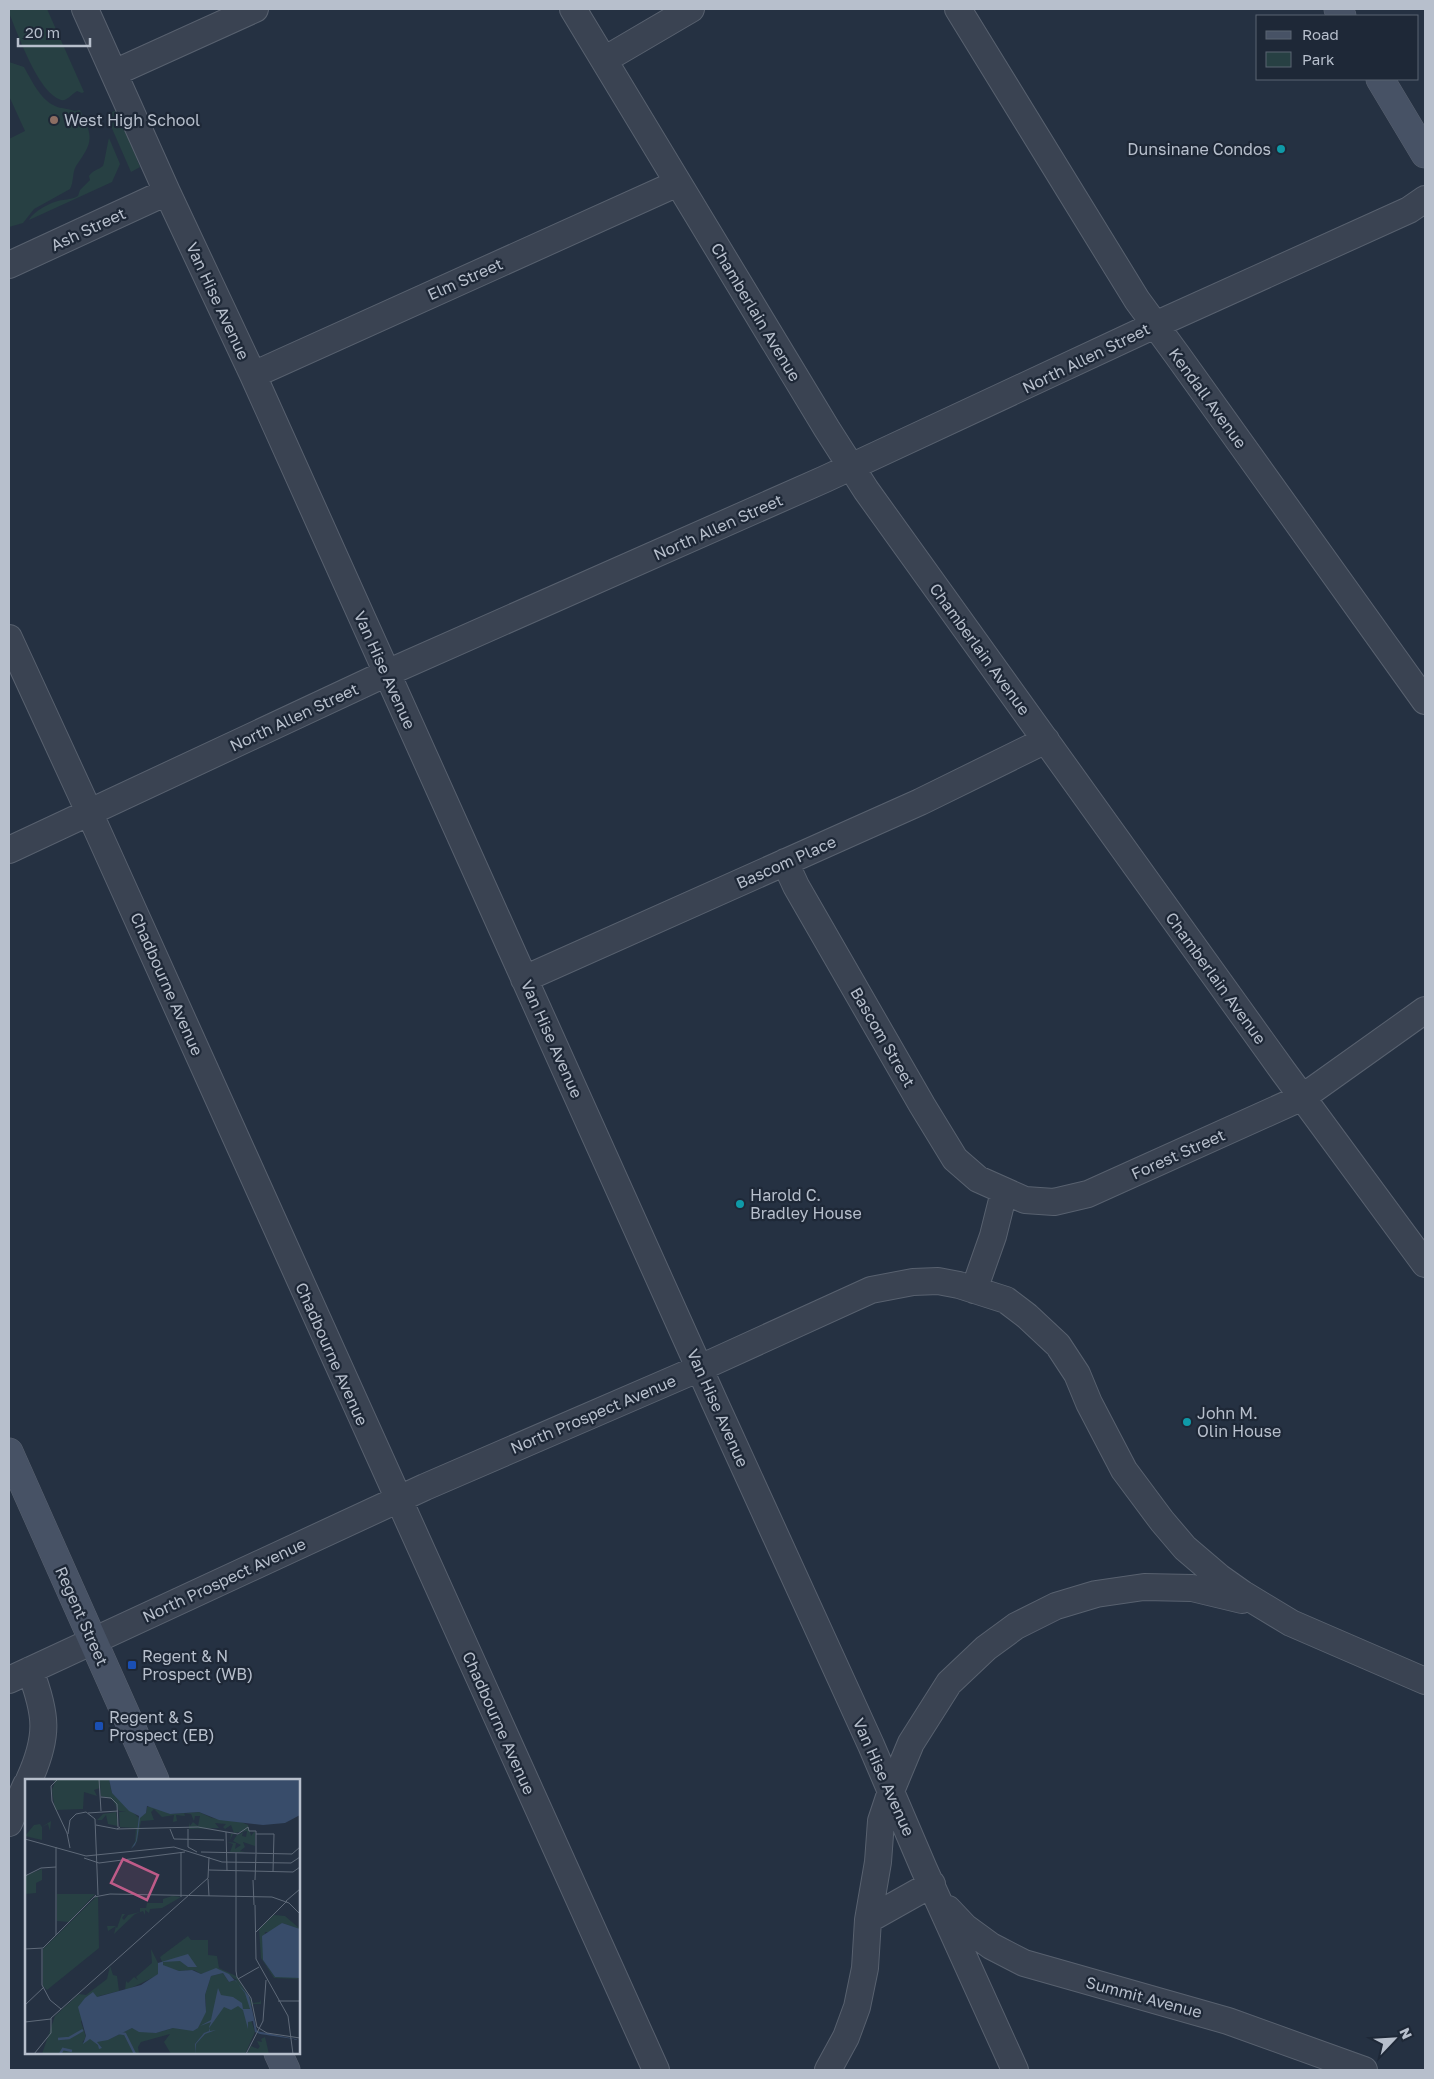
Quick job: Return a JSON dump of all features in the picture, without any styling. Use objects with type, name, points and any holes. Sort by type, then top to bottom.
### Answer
[{"type":"main road","points":[[1381,80],[1425,154]]},
{"type":"main road","name":"Regent Street","points":[[9,1452],[155,1779]]},
{"type":"main road","points":[[278,2054],[286,2070]]},
{"type":"street","name":"Van Hise Avenue","points":[[85,9],[167,192],[253,375],[891,1790],[1015,2070]]},
{"type":"street","points":[[114,73],[255,9]]},
{"type":"street","name":"Chamberlain Avenue","points":[[573,9],[851,467],[1277,1063],[1425,1264]]},
{"type":"street","points":[[604,60],[691,9]]},
{"type":"street","name":"Kendall Avenue","points":[[958,9],[1133,294],[1425,701]]},
{"type":"street","name":"Elm Street","points":[[253,375],[678,183]]},
{"type":"street","name":"Ash Street","points":[[9,265],[167,192]]},
{"type":"street","name":"North Allen Street","points":[[9,850],[90,814],[387,673],[851,467],[1155,325],[1409,210],[1425,199]]},
{"type":"street","name":"Chadbourne Avenue","points":[[9,638],[656,2070]]},
{"type":"street","name":"Bascom Place","points":[[524,978],[920,802],[1046,740]]},
{"type":"street","name":"Bascom Street","points":[[785,862],[796,886],[955,1159],[978,1179],[1004,1192]]},
{"type":"street","name":"Forest Street","points":[[1004,1192],[1025,1200],[1054,1202],[1088,1194],[1303,1097],[1425,1010]]},
{"type":"street","points":[[974,1290],[993,1236],[1004,1192]]},
{"type":"street","name":"North Prospect Avenue","points":[[19,1675],[398,1499],[700,1368],[871,1290],[912,1282],[938,1281],[1006,1300],[1027,1316],[1058,1345],[1077,1374],[1089,1403],[1124,1470],[1185,1548],[1219,1577],[1273,1613],[1322,1638],[1425,1681]]},
{"type":"street","points":[[828,2070],[846,2037],[858,2007],[866,1968],[868,1920],[878,1862],[881,1821],[891,1790],[911,1743],[949,1683],[986,1648],[1009,1632],[1056,1606],[1096,1594],[1144,1587],[1192,1588],[1239,1599],[1273,1613]]},
{"type":"street","points":[[19,1675],[41,1698],[44,1720],[41,1745],[29,1779]]},
{"type":"street","points":[[9,1823],[25,1787]]},
{"type":"street","points":[[868,1920],[936,1892]]},
{"type":"street","name":"Summit Avenue","points":[[936,1892],[965,1927],[991,1946],[1024,1963],[1228,2021],[1364,2070]]},
{"type":"green space","points":[[9,9],[47,9],[84,92],[77,91],[67,99],[61,100],[44,86],[23,48]]},
{"type":"green space","points":[[9,62],[24,67],[37,89],[50,103],[57,107],[74,111],[80,110],[90,139],[75,169],[70,189],[34,209],[23,223],[9,227],[9,139],[25,131],[9,96]]},
{"type":"green space","points":[[117,110],[140,167],[131,172],[107,117],[108,114]]},
{"type":"green space","points":[[109,138],[120,164],[112,182],[29,220],[35,213],[49,204],[78,196],[80,190],[90,180],[89,176],[103,166]]},
{"type":"place","name":"West High School","points":[[54,120]]},
{"type":"place","name":"Dunsinane Condos","points":[[1281,149]]},
{"type":"place","name":"Harold C. Bradley House","points":[[740,1204]]},
{"type":"place","name":"John M. Olin House","points":[[1187,1422]]},
{"type":"place","name":"Regent & N Prospect (WB)","points":[[132,1665]]},
{"type":"place","name":"Regent & S Prospect (EB)","points":[[99,1726]]}]
